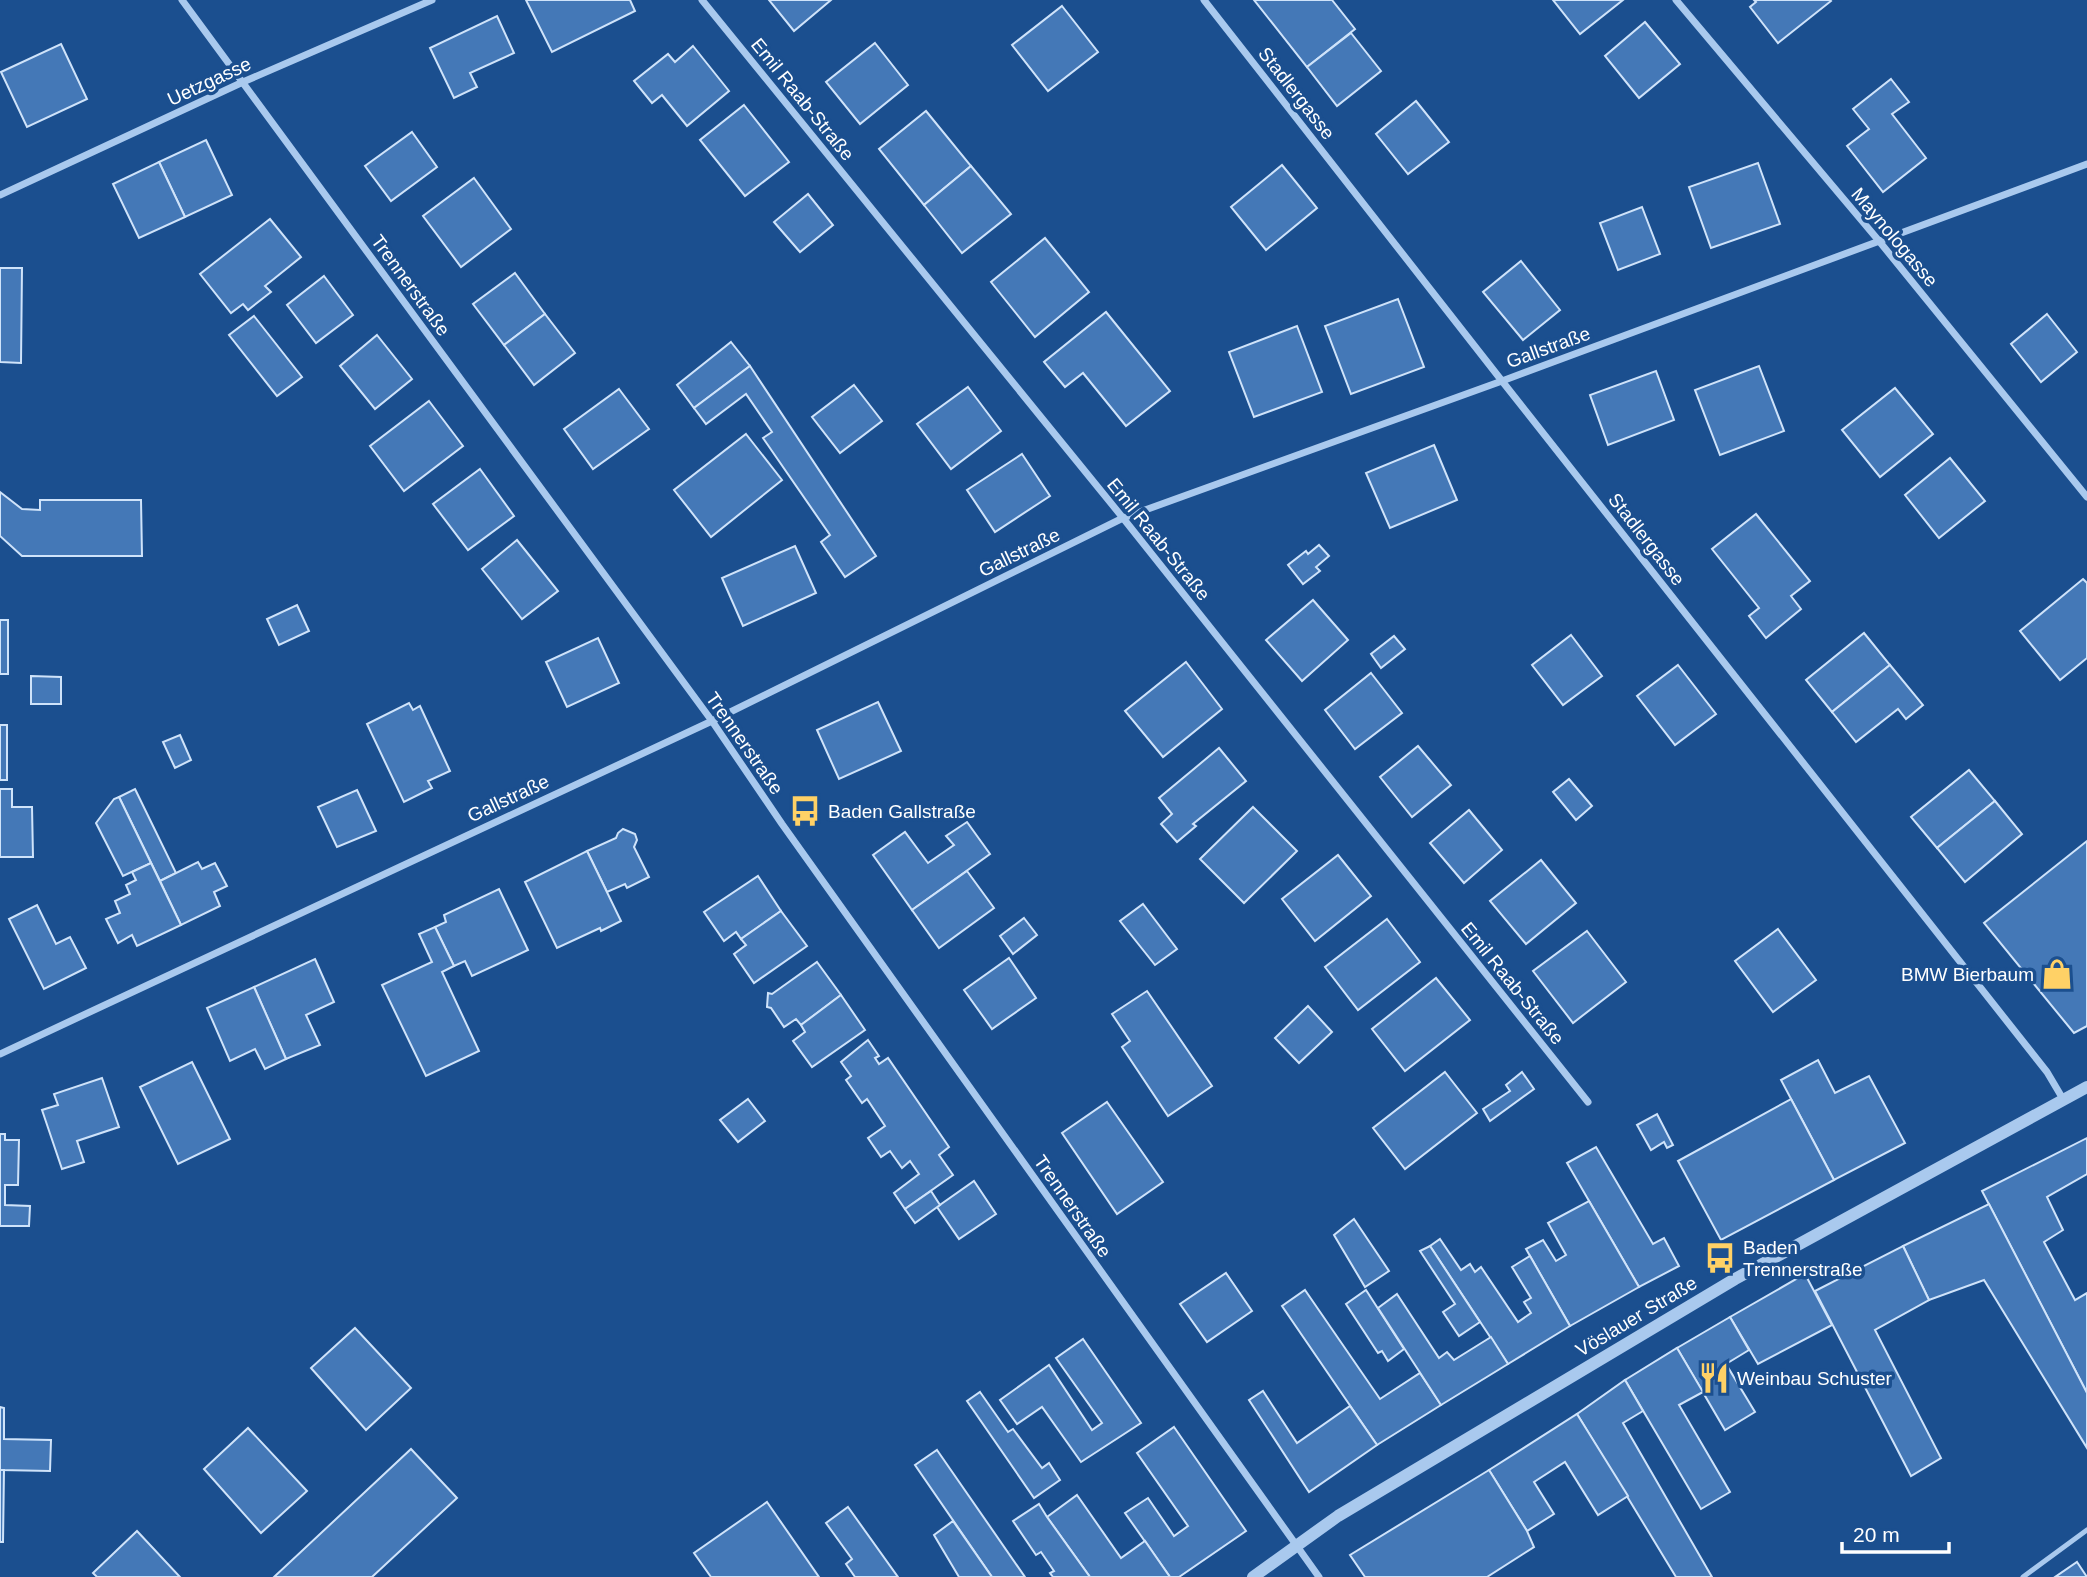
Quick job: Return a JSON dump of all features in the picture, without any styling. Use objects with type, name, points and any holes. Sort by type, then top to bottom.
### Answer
[{"type":"street","name":"Trennerstraße","points":[[182,0],[712,720],[814,869],[1319,1577]]},
{"type":"street","name":"Uetzgasse","points":[[0,195],[243,82],[432,0]]},
{"type":"street","name":"Emil Raab-Straße","points":[[702,0],[1123,518],[1588,1102]]},
{"type":"street","name":"Stadlergasse","points":[[1204,0],[2047,1072],[2063,1099]]},
{"type":"street","name":"Maynologasse","points":[[1676,0],[1879,241],[2087,497]]},
{"type":"street","name":"Gallstraße","points":[[0,1054],[712,720],[1123,518],[1502,381],[2087,163]]},
{"type":"street","name":"Vöslauer Straße","points":[[1253,1577],[1338,1516],[1735,1279],[2087,1087]]},
{"type":"lane","points":[[2023,1577],[2087,1530]]},
{"type":"building","points":[[526,0],[630,0],[635,11],[552,52]]},
{"type":"building","points":[[769,0],[831,0],[794,31]]},
{"type":"building","points":[[1254,0],[1332,0],[1355,29],[1307,67]]},
{"type":"building","points":[[1553,0],[1623,0],[1580,34]]},
{"type":"building","points":[[1754,0],[1831,1],[1778,43],[1750,7],[1756,2]]},
{"type":"building","points":[[1062,6],[1098,52],[1048,91],[1012,45]]},
{"type":"building","points":[[497,16],[514,53],[470,73],[477,87],[454,98],[430,48]]},
{"type":"building","points":[[1645,22],[1680,64],[1639,98],[1605,56]]},
{"type":"building","points":[[1351,33],[1381,71],[1337,106],[1307,67]]},
{"type":"building","points":[[875,43],[908,85],[860,124],[826,82]]},
{"type":"building","points":[[61,44],[87,99],[27,127],[1,72]]},
{"type":"building","points":[[693,46],[729,91],[687,126],[662,95],[652,103],[634,81],[668,54],[675,62]]},
{"type":"building","points":[[1891,79],[1909,102],[1892,114],[1926,158],[1883,192],[1847,146],[1869,129],[1853,109]]},
{"type":"building","points":[[1416,101],[1449,142],[1408,174],[1376,134]]},
{"type":"building","points":[[744,105],[789,162],[745,196],[700,140]]},
{"type":"building","points":[[926,111],[971,166],[924,205],[879,149]]},
{"type":"building","points":[[412,132],[437,167],[391,201],[365,166]]},
{"type":"building","points":[[206,140],[232,195],[185,217],[159,162]]},
{"type":"building","points":[[159,162],[185,217],[139,238],[113,184]]},
{"type":"building","points":[[1758,163],[1780,224],[1711,248],[1689,187]]},
{"type":"building","points":[[1282,165],[1317,208],[1266,250],[1231,207]]},
{"type":"building","points":[[971,166],[1011,214],[962,253],[924,205]]},
{"type":"building","points":[[474,178],[511,229],[461,267],[423,216]]},
{"type":"building","points":[[808,194],[833,225],[800,252],[774,222]]},
{"type":"building","points":[[1642,207],[1660,254],[1618,270],[1600,223]]},
{"type":"building","points":[[270,219],[301,257],[265,286],[271,292],[248,310],[243,304],[231,313],[200,274]]},
{"type":"building","points":[[1045,238],[1089,292],[1035,337],[991,282]]},
{"type":"building","points":[[1521,261],[1560,310],[1523,340],[1483,292]]},
{"type":"building","points":[[0,268],[22,268],[21,363],[0,362]]},
{"type":"building","points":[[515,273],[545,314],[504,345],[473,304]]},
{"type":"building","points":[[324,276],[353,315],[316,343],[287,305]]},
{"type":"building","points":[[1398,299],[1424,367],[1351,394],[1325,326]]},
{"type":"building","points":[[1106,312],[1170,391],[1126,426],[1083,373],[1065,387],[1044,362]]},
{"type":"building","points":[[545,314],[575,353],[534,385],[504,345]]},
{"type":"building","points":[[2047,314],[2077,352],[2041,382],[2011,344]]},
{"type":"building","points":[[254,316],[302,377],[277,396],[229,335]]},
{"type":"building","points":[[1297,326],[1322,392],[1254,417],[1229,352]]},
{"type":"building","points":[[377,335],[412,379],[375,409],[340,366]]},
{"type":"building","points":[[731,342],[750,366],[694,408],[677,385]]},
{"type":"building","points":[[750,366],[876,556],[845,577],[821,542],[830,535],[763,438],[772,432],[746,394],[706,424],[694,408]]},
{"type":"building","points":[[1759,366],[1784,431],[1720,455],[1695,390]]},
{"type":"building","points":[[1656,371],[1674,420],[1608,445],[1590,395]]},
{"type":"building","points":[[854,385],[882,421],[840,453],[812,417]]},
{"type":"building","points":[[968,387],[1001,431],[951,469],[917,424]]},
{"type":"building","points":[[1895,388],[1933,434],[1880,477],[1842,430]]},
{"type":"building","points":[[619,389],[649,429],[593,469],[564,429]]},
{"type":"building","points":[[429,401],[463,446],[404,491],[370,446]]},
{"type":"building","points":[[746,434],[782,480],[711,537],[674,490]]},
{"type":"building","points":[[1434,445],[1457,500],[1390,528],[1366,473]]},
{"type":"building","points":[[1022,454],[1050,496],[995,532],[967,490]]},
{"type":"building","points":[[1950,458],[1985,501],[1939,538],[1905,495]]},
{"type":"building","points":[[480,469],[514,516],[468,550],[433,504]]},
{"type":"building","points":[[0,492],[22,509],[40,510],[40,500],[141,500],[142,556],[22,556],[0,536]]},
{"type":"building","points":[[1756,514],[1810,581],[1791,596],[1801,609],[1766,638],[1749,616],[1759,608],[1712,549]]},
{"type":"building","points":[[517,540],[558,591],[522,619],[482,569]]},
{"type":"building","points":[[1319,545],[1329,556],[1316,567],[1320,571],[1303,584],[1288,565]]},
{"type":"building","points":[[795,546],[816,593],[743,626],[722,578]]},
{"type":"building","points":[[2083,579],[2087,583],[2087,658],[2060,680],[2020,631]]},
{"type":"building","points":[[1313,600],[1348,640],[1302,681],[1266,640]]},
{"type":"building","points":[[297,605],[309,631],[279,645],[267,619]]},
{"type":"building","points":[[0,620],[8,620],[8,674],[0,674]]},
{"type":"building","points":[[1864,633],[1890,665],[1832,712],[1806,680]]},
{"type":"building","points":[[1571,635],[1602,676],[1563,705],[1532,665]]},
{"type":"building","points":[[1394,636],[1405,649],[1381,668],[1371,654]]},
{"type":"building","points":[[598,638],[619,683],[567,707],[546,662]]},
{"type":"building","points":[[1186,662],[1222,709],[1163,757],[1125,711]]},
{"type":"building","points":[[1678,665],[1716,714],[1675,745],[1637,696]]},
{"type":"building","points":[[1890,665],[1923,705],[1906,719],[1898,709],[1856,742],[1832,712]]},
{"type":"building","points":[[1371,673],[1402,713],[1355,749],[1325,710]]},
{"type":"building","points":[[31,676],[61,677],[61,704],[31,704]]},
{"type":"building","points":[[878,702],[901,751],[839,779],[817,730]]},
{"type":"building","points":[[409,703],[413,710],[420,706],[450,771],[428,781],[432,788],[404,802],[367,724]]},
{"type":"building","points":[[0,725],[7,725],[7,780],[0,780]]},
{"type":"building","points":[[180,735],[191,760],[175,768],[163,742]]},
{"type":"building","points":[[1418,746],[1451,785],[1412,817],[1380,777]]},
{"type":"building","points":[[1219,748],[1246,781],[1193,824],[1196,826],[1177,842],[1161,824],[1172,814],[1159,798]]},
{"type":"building","points":[[1969,770],[1995,801],[1937,848],[1911,817]]},
{"type":"building","points":[[1569,779],[1592,806],[1576,820],[1553,792]]},
{"type":"building","points":[[0,789],[12,789],[12,807],[32,807],[33,857],[0,857]]},
{"type":"building","points":[[135,789],[176,873],[160,881],[119,797]]},
{"type":"building","points":[[357,790],[376,831],[337,847],[318,807]]},
{"type":"building","points":[[119,797],[151,863],[123,876],[96,823],[114,799]]},
{"type":"building","points":[[1995,801],[2022,834],[1965,882],[1937,848]]},
{"type":"building","points":[[1253,807],[1297,851],[1244,903],[1200,859]]},
{"type":"building","points":[[1469,810],[1502,850],[1464,883],[1430,843]]},
{"type":"building","points":[[967,822],[990,854],[912,910],[873,855],[905,832],[928,863],[954,845],[946,836]]},
{"type":"building","points":[[623,829],[635,834],[637,840],[634,847],[649,877],[627,888],[625,884],[607,892],[587,851],[616,838]]},
{"type":"building","name":"BMW Bierbaum","points":[[2087,841],[2087,1026],[2074,1033],[1984,923]]},
{"type":"building","points":[[587,851],[621,921],[557,948],[525,882]]},
{"type":"building","points":[[1338,855],[1371,896],[1315,941],[1282,899]]},
{"type":"building","points":[[1541,860],[1576,903],[1526,944],[1490,901]]},
{"type":"building","points":[[198,862],[202,869],[215,863],[227,886],[214,892],[220,906],[181,925],[160,881]]},
{"type":"building","points":[[151,863],[181,925],[137,946],[132,935],[118,943],[106,919],[120,913],[115,901],[130,894],[126,885],[136,880],[132,872]]},
{"type":"building","points":[[967,871],[994,908],[939,948],[912,910]]},
{"type":"building","points":[[758,876],[781,911],[741,939],[736,932],[724,941],[704,912]]},
{"type":"building","points":[[499,889],[528,950],[472,976],[465,961],[454,966],[435,927],[446,922],[444,915]]},
{"type":"building","points":[[1143,904],[1177,949],[1155,965],[1120,921]]},
{"type":"building","points":[[37,905],[56,944],[70,937],[86,968],[44,989],[9,919]]},
{"type":"building","points":[[781,911],[807,946],[754,983],[734,954],[746,945],[741,939]]},
{"type":"building","points":[[1024,918],[1037,935],[1013,954],[1000,936]]},
{"type":"building","points":[[1387,919],[1420,962],[1358,1010],[1325,967]]},
{"type":"building","points":[[435,927],[454,966],[442,972],[479,1051],[426,1076],[382,985],[432,962],[419,934]]},
{"type":"building","points":[[1778,929],[1816,980],[1773,1012],[1735,961]]},
{"type":"building","points":[[1587,931],[1626,982],[1573,1023],[1533,971]]},
{"type":"building","points":[[1009,958],[1036,998],[992,1029],[964,990]]},
{"type":"building","points":[[315,959],[334,1002],[306,1015],[320,1045],[286,1059],[254,987]]},
{"type":"building","points":[[817,962],[841,995],[801,1025],[796,1019],[784,1027],[771,1008],[767,1007],[768,993],[772,994]]},
{"type":"building","points":[[1436,978],[1470,1020],[1405,1071],[1372,1029]]},
{"type":"building","points":[[254,987],[286,1059],[265,1069],[255,1049],[230,1061],[207,1008]]},
{"type":"building","points":[[1147,991],[1212,1086],[1168,1116],[1122,1047],[1130,1041],[1112,1014]]},
{"type":"building","points":[[841,995],[865,1030],[812,1067],[793,1041],[805,1032],[801,1025]]},
{"type":"building","points":[[1308,1006],[1332,1032],[1299,1063],[1275,1038]]},
{"type":"building","points":[[868,1040],[879,1056],[875,1058],[879,1064],[888,1058],[949,1147],[939,1155],[953,1175],[905,1209],[894,1193],[919,1174],[910,1161],[902,1168],[890,1151],[881,1157],[868,1138],[885,1126],[867,1099],[862,1103],[846,1080],[851,1076],[841,1062]]},
{"type":"building","points":[[1818,1060],[1835,1093],[1869,1076],[1905,1143],[1834,1180],[1781,1080]]},
{"type":"building","points":[[192,1062],[230,1139],[178,1164],[140,1087]]},
{"type":"building","points":[[1445,1072],[1477,1113],[1405,1169],[1373,1128]]},
{"type":"building","points":[[1522,1072],[1534,1089],[1490,1121],[1483,1109],[1510,1091],[1506,1085]]},
{"type":"building","points":[[102,1078],[119,1127],[77,1141],[84,1162],[62,1169],[42,1110],[58,1105],[54,1094]]},
{"type":"building","points":[[748,1099],[765,1121],[738,1142],[720,1120]]},
{"type":"building","points":[[1791,1099],[1834,1180],[1721,1240],[1678,1161]]},
{"type":"building","points":[[1107,1102],[1163,1182],[1117,1214],[1062,1133]]},
{"type":"building","points":[[1657,1114],[1673,1145],[1667,1148],[1664,1142],[1651,1150],[1637,1125]]},
{"type":"building","points":[[0,1134],[5,1134],[5,1140],[19,1140],[18,1185],[5,1185],[5,1205],[30,1206],[29,1226],[0,1226]]},
{"type":"building","points":[[2087,1138],[2087,1174],[2047,1197],[2063,1230],[2044,1242],[2075,1300],[2087,1293],[2087,1393],[1982,1191]]},
{"type":"building","points":[[1596,1147],[1653,1244],[1664,1238],[1679,1266],[1639,1287],[1567,1163]]},
{"type":"building","points":[[974,1181],[996,1214],[959,1239],[937,1207]]},
{"type":"building","points":[[931,1191],[940,1205],[915,1223],[905,1209]]},
{"type":"building","points":[[1589,1201],[1639,1287],[1570,1326],[1526,1249],[1543,1240],[1556,1261],[1566,1255],[1548,1223]]},
{"type":"building","points":[[1989,1204],[2087,1393],[2087,1448],[1984,1280],[1929,1300],[1903,1246]]},
{"type":"building","points":[[1354,1219],[1389,1271],[1365,1287],[1334,1235]]},
{"type":"building","points":[[1440,1239],[1461,1270],[1470,1264],[1475,1272],[1481,1267],[1518,1322],[1531,1313],[1524,1302],[1531,1298],[1512,1267],[1530,1256],[1570,1326],[1508,1364],[1430,1246]]},
{"type":"building","points":[[1430,1246],[1480,1322],[1459,1336],[1443,1312],[1455,1304],[1420,1251]]},
{"type":"building","points":[[1903,1246],[1929,1300],[1875,1330],[1941,1458],[1911,1476],[1815,1291]]},
{"type":"building","points":[[1226,1273],[1252,1311],[1207,1342],[1180,1304]]},
{"type":"building","points":[[1805,1274],[1832,1325],[1758,1364],[1730,1317]]},
{"type":"building","points":[[1305,1290],[1380,1399],[1420,1373],[1441,1405],[1377,1445],[1282,1306]]},
{"type":"building","points":[[1366,1290],[1404,1349],[1388,1361],[1382,1351],[1378,1353],[1346,1304]]},
{"type":"building","points":[[1397,1294],[1439,1358],[1447,1352],[1454,1360],[1491,1337],[1508,1364],[1441,1405],[1378,1308]]},
{"type":"building","name":"Weinbau Schuster","points":[[1730,1317],[1749,1350],[1726,1364],[1755,1412],[1725,1430],[1677,1348]]},
{"type":"building","points":[[355,1328],[411,1388],[366,1430],[311,1368]]},
{"type":"building","points":[[1083,1339],[1141,1423],[1081,1462],[1042,1407],[1017,1424],[1000,1400],[1049,1365],[1092,1430],[1102,1423],[1056,1358]]},
{"type":"building","points":[[1677,1348],[1703,1392],[1679,1405],[1730,1492],[1701,1509],[1625,1380]]},
{"type":"building","points":[[1625,1380],[1643,1411],[1623,1423],[1712,1577],[1676,1577],[1577,1414]]},
{"type":"building","points":[[1263,1391],[1297,1443],[1350,1406],[1377,1445],[1309,1492],[1249,1400]]},
{"type":"building","points":[[980,1392],[1008,1432],[1013,1429],[1042,1468],[1049,1463],[1060,1480],[1034,1498],[967,1401]]},
{"type":"building","points":[[0,1407],[4,1408],[4,1439],[51,1440],[50,1471],[0,1470]]},
{"type":"building","points":[[1577,1414],[1628,1496],[1598,1515],[1565,1462],[1534,1482],[1554,1514],[1527,1531],[1489,1470]]},
{"type":"building","points":[[1174,1427],[1246,1531],[1179,1577],[1170,1577],[1125,1513],[1148,1498],[1174,1536],[1188,1526],[1137,1453]]},
{"type":"building","points":[[248,1428],[307,1491],[261,1533],[204,1469]]},
{"type":"building","points":[[411,1449],[457,1498],[372,1577],[274,1577]]},
{"type":"building","points":[[937,1450],[1025,1577],[992,1577],[915,1465]]},
{"type":"building","points":[[0,1470],[4,1470],[3,1542],[0,1542]]},
{"type":"building","points":[[1489,1470],[1534,1547],[1487,1577],[1365,1577],[1350,1555]]},
{"type":"building","points":[[1077,1495],[1121,1558],[1145,1541],[1170,1577],[1090,1577],[1047,1517]]},
{"type":"building","points":[[767,1502],[819,1577],[711,1577],[694,1553]]},
{"type":"building","points":[[1039,1504],[1090,1577],[1053,1577],[1050,1573],[1054,1571],[1041,1552],[1036,1555],[1013,1521]]},
{"type":"building","points":[[848,1507],[898,1577],[855,1577],[846,1564],[852,1559],[826,1523]]},
{"type":"building","points":[[953,1521],[992,1577],[959,1577],[934,1535]]},
{"type":"building","points":[[137,1531],[180,1577],[97,1577],[93,1573]]},
{"type":"building","points":[[2077,1562],[2087,1577],[2055,1577]]},
{"type":"place","name":"Baden Gallstraße","points":[[805,811]]},
{"type":"place","name":"BMW Bierbaum","points":[[2057,974]]},
{"type":"place","name":"Baden Trennerstraße","points":[[1720,1258]]},
{"type":"place","name":"Weinbau Schuster","points":[[1714,1378]]}]
